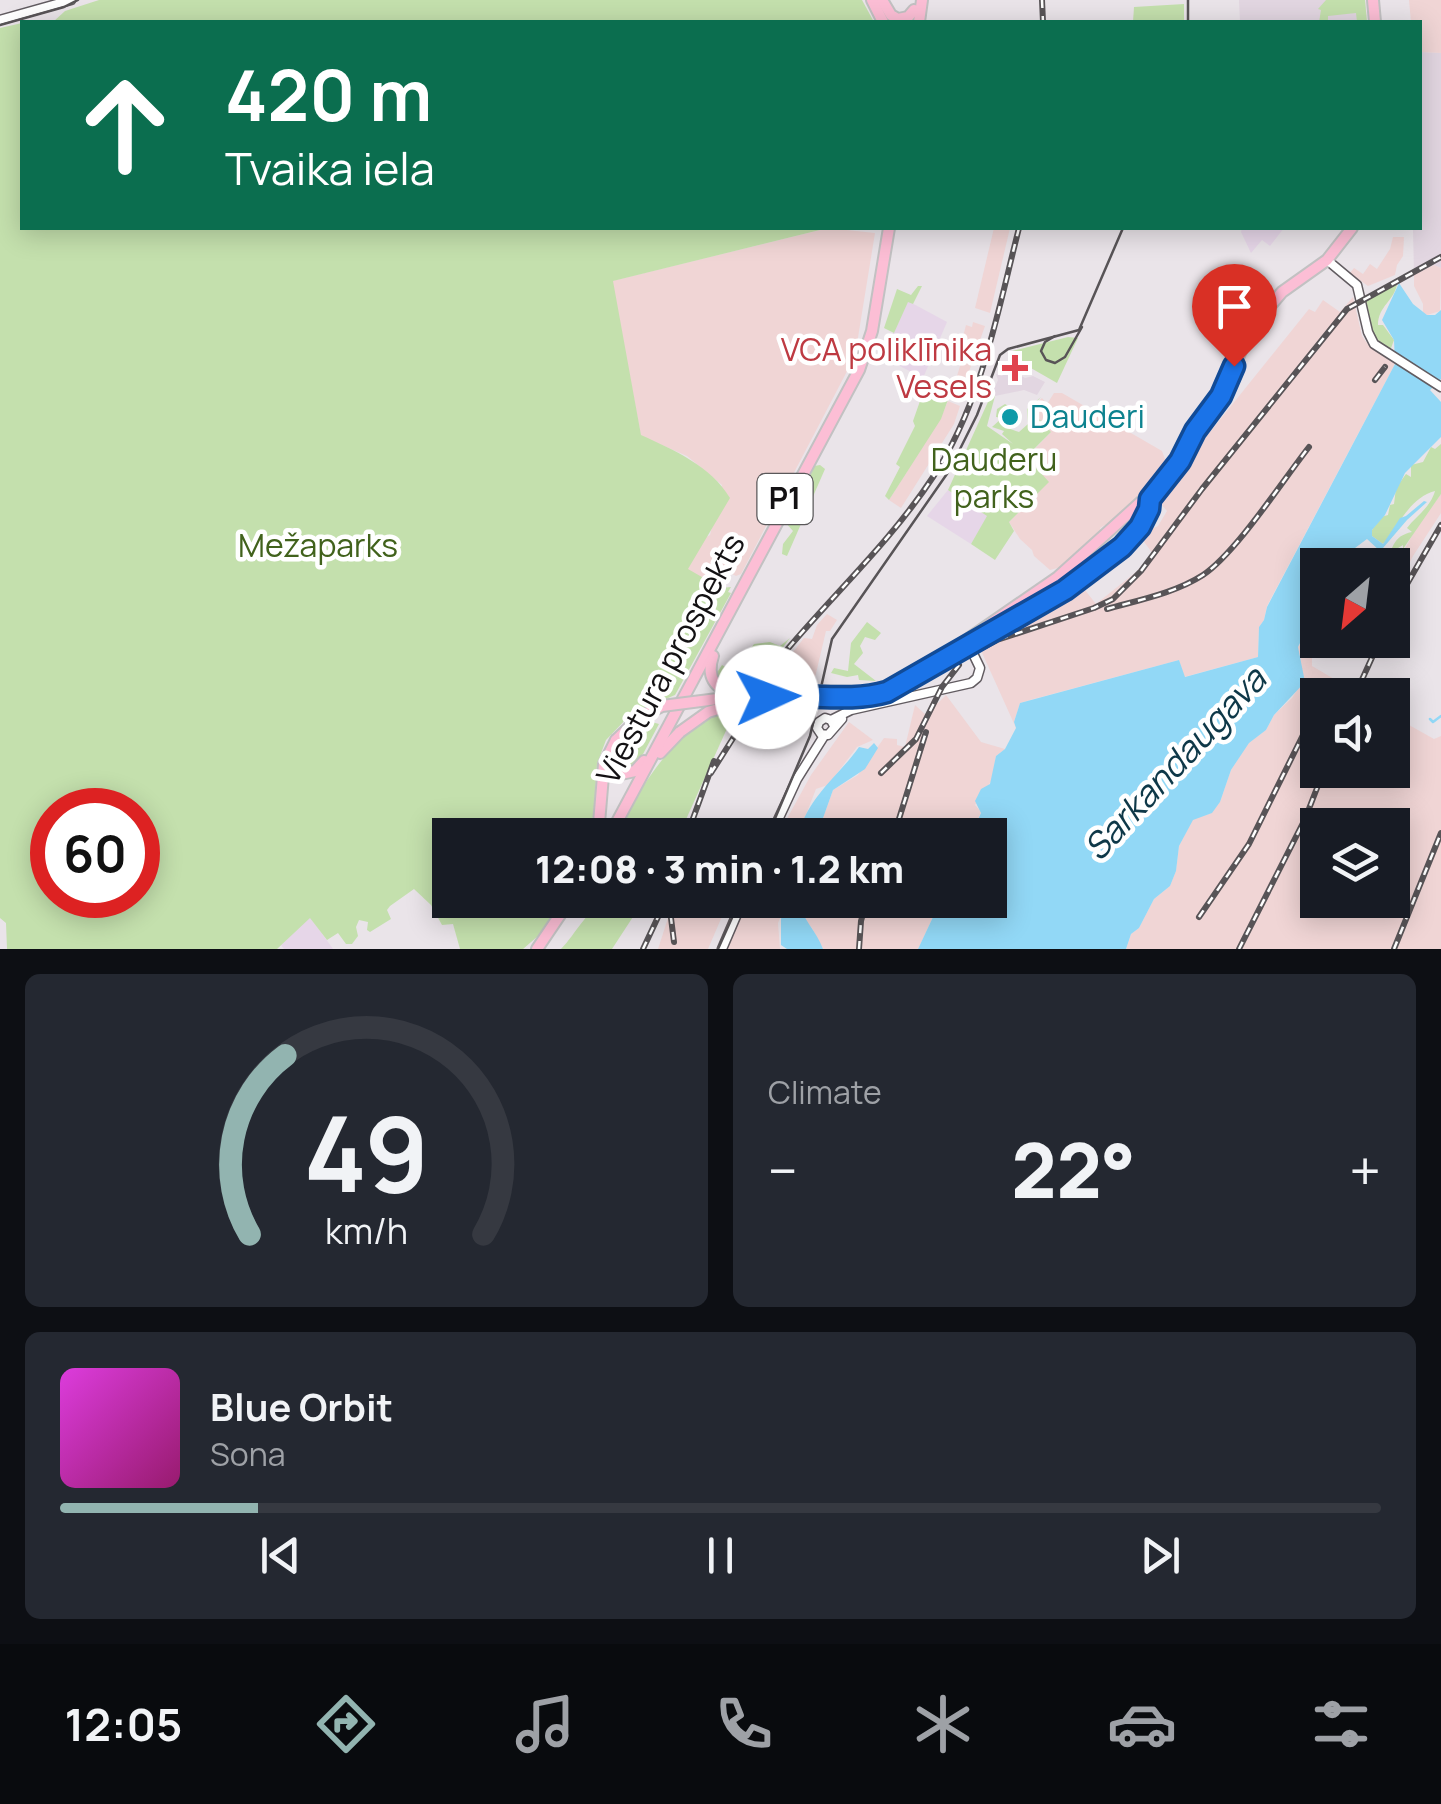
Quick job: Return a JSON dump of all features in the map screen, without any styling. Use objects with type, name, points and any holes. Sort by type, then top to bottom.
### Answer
[{"type":"main road","points":[[878,0],[898,19],[908,16],[917,3]]},
{"type":"main road","name":"Viestura prospekts","points":[[615,818],[672,724],[866,350],[886,230]]},
{"type":"main road","points":[[604,818],[604,764],[617,741],[661,710],[751,696],[870,696],[887,692],[1085,576],[1134,536],[1149,509],[1150,499],[1180,461],[1195,431],[1221,396],[1252,330],[1282,292],[1327,260],[1350,230]]},
{"type":"main road","name":"Viestura prospekts","points":[[613,818],[644,760],[672,724],[838,406]]},
{"type":"main road","points":[[968,643],[1075,562],[1141,502],[1150,499]]},
{"type":"main road","points":[[1075,562],[1074,566],[1085,576]]},
{"type":"main road","points":[[747,582],[714,654],[710,672],[715,684],[726,692],[751,696]]},
{"type":"main road","points":[[672,724],[751,696]]},
{"type":"main road","points":[[617,741],[610,761],[618,773],[629,774],[644,760]]},
{"type":"main road","points":[[541,949],[561,918]]},
{"type":"street","points":[[0,20],[71,0]]},
{"type":"street","points":[[1327,260],[1357,285],[1370,337],[1441,387]]},
{"type":"street","points":[[779,818],[822,734],[819,722],[833,723],[855,710],[971,683],[980,668],[968,643]]},
{"type":"street","points":[[822,734],[833,732],[833,723]]},
{"type":"street","points":[[722,949],[735,918]]},
{"type":"shaded area","points":[[1239,0],[1365,0],[1367,20],[1240,20]]},
{"type":"shaded area","points":[[1409,0],[1441,0],[1441,53],[1422,52],[1422,20],[1411,20]]},
{"type":"shaded area","points":[[1422,52],[1441,53],[1441,268],[1434,265],[1414,275],[1413,230],[1422,230]]},
{"type":"shaded area","points":[[820,230],[875,233],[855,356],[741,574],[720,573],[713,584],[687,570],[704,538],[710,535],[722,485],[687,456],[641,436],[612,281]]},
{"type":"shaded area","points":[[994,230],[1010,230],[990,313],[975,308]]},
{"type":"shaded area","points":[[1282,230],[1270,246],[1262,240],[1251,253],[1241,232]]},
{"type":"shaded area","points":[[1393,237],[1404,237],[1403,256],[1395,275],[1368,286],[1350,273],[1354,268],[1363,274],[1370,264],[1377,269]]},
{"type":"shaded area","points":[[1434,265],[1441,268],[1440,311],[1427,315],[1414,286],[1414,275]]},
{"type":"shaded area","points":[[1353,297],[1362,336],[1370,347],[1395,364],[1267,606],[1259,627],[1258,657],[1184,677],[1179,660],[1030,700],[1020,703],[1016,728],[979,646],[1023,618],[1056,608],[1085,590],[1096,604],[1136,572],[1153,554],[1139,535],[1158,526],[1167,511],[1161,504],[1161,493],[1309,309],[1315,312],[1323,300],[1340,312]]},
{"type":"shaded area","points":[[908,301],[947,322],[923,378],[896,364],[885,352]]},
{"type":"shaded area","points":[[973,322],[985,326],[960,397],[952,392],[966,325],[972,327]]},
{"type":"shaded area","points":[[1008,368],[1025,378],[1033,376],[1045,382],[1037,395],[1024,390],[995,396],[992,393],[998,380],[996,374],[1002,376]]},
{"type":"shaded area","points":[[1054,393],[1062,393],[1162,451],[1166,462],[1140,499],[1107,527],[1100,528],[1101,533],[1061,567],[1050,570],[1034,556],[1009,522],[1048,482],[1029,455],[1051,432],[1030,409],[1042,398],[1047,404]]},
{"type":"shaded area","points":[[948,401],[960,406],[954,424],[901,508],[889,500]]},
{"type":"shaded area","points":[[948,490],[988,516],[971,544],[927,516]]},
{"type":"shaded area","points":[[1441,494],[1441,513],[1410,562],[1410,548],[1405,548]]},
{"type":"shaded area","points":[[827,614],[837,620],[826,631],[813,686],[783,679],[786,661],[804,638],[812,639]]},
{"type":"shaded area","points":[[1300,658],[1312,658],[1312,666],[1332,678],[1304,678]]},
{"type":"shaded area","points":[[1300,685],[1300,788],[1410,788],[1410,726],[1434,739],[1441,736],[1441,949],[1126,949],[1154,899],[1170,886],[1179,846],[1193,819],[1211,813],[1220,802],[1231,770],[1249,742],[1266,730],[1274,715]]},
{"type":"shaded area","points":[[946,695],[981,742],[1005,749],[996,756],[992,780],[975,805],[981,812],[978,818],[823,818],[833,790],[858,775],[884,738],[897,739],[897,745],[905,747],[915,705],[926,715],[932,700],[938,703]]},
{"type":"shaded area","points":[[849,722],[873,740],[857,747],[828,785],[816,789],[805,818],[787,818],[811,775]]},
{"type":"shaded area","points":[[310,917],[333,949],[284,949],[281,945]]},
{"type":"shaded area","points":[[668,918],[721,918],[708,949],[658,949]]},
{"type":"shaded area","points":[[739,918],[780,918],[780,949],[727,949]]},
{"type":"shaded area","points":[[933,918],[918,949],[823,949],[803,919]]},
{"type":"green space","points":[[99,0],[862,0],[873,20],[55,20],[65,11]]},
{"type":"green space","points":[[1326,0],[1365,0],[1367,20],[1357,20],[1356,13],[1319,20],[1318,9]]},
{"type":"green space","points":[[1184,4],[1184,20],[1133,20],[1134,7]]},
{"type":"green space","name":"Mežaparks","points":[[20,23],[20,230],[820,230],[613,281],[641,435],[702,468],[730,498],[688,569],[721,588],[731,587],[731,593],[675,695],[631,714],[606,740],[597,764],[593,818],[432,818],[432,907],[414,889],[390,906],[387,910],[391,919],[370,932],[368,922],[359,920],[358,936],[352,944],[346,944],[338,933],[327,940],[310,918],[277,949],[7,949],[6,923],[0,918],[0,28]]},
{"type":"green space","points":[[1397,284],[1378,325],[1383,325],[1394,340],[1390,351],[1372,334],[1365,304],[1370,295]]},
{"type":"green space","points":[[922,286],[913,304],[908,302],[894,333],[884,328],[897,289],[911,295]]},
{"type":"green space","points":[[1078,338],[1057,383],[1008,355],[1008,352]]},
{"type":"green space","points":[[926,384],[949,397],[941,419],[889,500],[885,496],[900,467],[896,464],[915,426],[913,421]]},
{"type":"green space","name":"Dauderu parks","points":[[992,393],[995,396],[987,426],[1013,444],[1002,434],[1004,431],[992,427],[1002,418],[996,417],[997,409],[1005,404],[1015,410],[1004,415],[1007,422],[1002,426],[1019,432],[1028,424],[1027,409],[1041,397],[1030,409],[1051,432],[1032,451],[1029,460],[1049,482],[1009,522],[1014,531],[995,560],[971,544],[987,516],[948,490]]},
{"type":"green space","points":[[1441,444],[1441,494],[1404,548],[1392,548],[1400,537],[1412,532],[1407,528],[1427,507],[1435,491],[1411,506],[1383,544],[1372,536],[1372,530],[1381,517],[1388,515],[1396,488],[1406,474],[1411,477],[1411,465],[1423,462],[1431,447],[1435,449]]},
{"type":"green space","points":[[814,466],[825,469],[787,556],[782,554],[783,544],[793,531],[785,522]]},
{"type":"green space","points":[[867,622],[881,633],[875,640],[865,637],[860,646],[863,653],[854,664],[876,681],[831,673],[834,668],[848,671],[851,643]]},
{"type":"green space","points":[[790,638],[762,675],[752,675],[739,688],[724,685],[716,674],[722,665],[734,672],[754,644],[770,642],[780,646]]},
{"type":"green space","points":[[725,712],[732,715],[687,818],[624,818],[676,743],[709,717]]},
{"type":"green space","points":[[652,722],[659,724],[643,754],[629,767],[617,766],[619,749]]},
{"type":"green space","name":"Mežaparks","points":[[438,918],[552,918],[523,949],[460,949],[453,924],[442,925]]},
{"type":"green space","points":[[586,918],[632,918],[612,949],[561,949]]},
{"type":"water","name":"Sarkandaugava","points":[[1399,283],[1413,304],[1427,315],[1441,310],[1441,379],[1430,390],[1441,402],[1441,437],[1405,473],[1372,536],[1383,544],[1400,518],[1427,502],[1383,548],[1377,548],[1367,539],[1355,548],[1300,548],[1298,647],[1304,678],[1300,678],[1300,687],[1274,715],[1266,730],[1249,743],[1231,770],[1212,813],[1193,820],[1179,846],[1170,886],[1154,899],[1126,949],[918,949],[933,918],[1007,918],[1007,818],[979,818],[981,813],[975,801],[981,789],[990,784],[996,756],[1005,749],[1016,728],[1020,703],[1179,660],[1185,677],[1258,657],[1259,627],[1267,607],[1395,364],[1394,340],[1382,320]]},
{"type":"water","points":[[874,743],[878,748],[865,769],[833,790],[823,818],[804,818],[859,747],[868,749]]},
{"type":"water","points":[[806,918],[823,949],[787,949],[781,945],[781,919]]},
{"type":"waterway","points":[[1430,719],[1433,722],[1441,716]]},
{"type":"tram line","points":[[0,25],[78,0]]},
{"type":"tram line","points":[[1188,0],[1188,20]]},
{"type":"tram line","points":[[775,818],[810,736],[832,639],[949,471],[977,415],[1000,355],[1008,349],[1079,330],[1122,230]]},
{"type":"tram line","points":[[1055,336],[1045,342],[1041,351],[1046,360],[1055,363],[1065,357],[1082,327]]},
{"type":"tram line","points":[[718,949],[732,918]]},
{"type":"railway","points":[[1042,0],[1043,20]]},
{"type":"railway","points":[[732,725],[778,660],[910,510],[950,448],[986,357],[1019,230]]},
{"type":"railway","points":[[711,773],[737,732],[767,708],[799,699],[854,703],[881,700],[997,640],[1113,599],[1141,571],[1347,309],[1441,257]]},
{"type":"railway","points":[[1375,380],[1385,367]]},
{"type":"railway","points":[[1107,609],[1169,591],[1216,565],[1309,447]]},
{"type":"railway","points":[[1410,579],[1441,525]]},
{"type":"railway","points":[[1363,678],[1372,658]]},
{"type":"railway","points":[[881,773],[916,739],[942,687],[959,665]]},
{"type":"railway","points":[[899,818],[926,732]]},
{"type":"railway","points":[[1199,917],[1249,844],[1300,741]]},
{"type":"railway","points":[[693,818],[714,761]]},
{"type":"railway","points":[[1239,949],[1317,788]]},
{"type":"railway","points":[[1394,949],[1441,833]]},
{"type":"railway","points":[[643,949],[658,918]]},
{"type":"railway","points":[[671,918],[674,942]]},
{"type":"railway","points":[[859,949],[862,918]]},
{"type":"place","name":"VCA poliklīnika Vesels","points":[[1015,368]]},
{"type":"place","name":"Dauderi","points":[[1010,417]]},
{"type":"route","points":[[767,697],[855,698],[887,692],[1065,590],[1112,556],[1140,527],[1150,499],[1180,461],[1195,431],[1221,396],[1234,366]]}]
